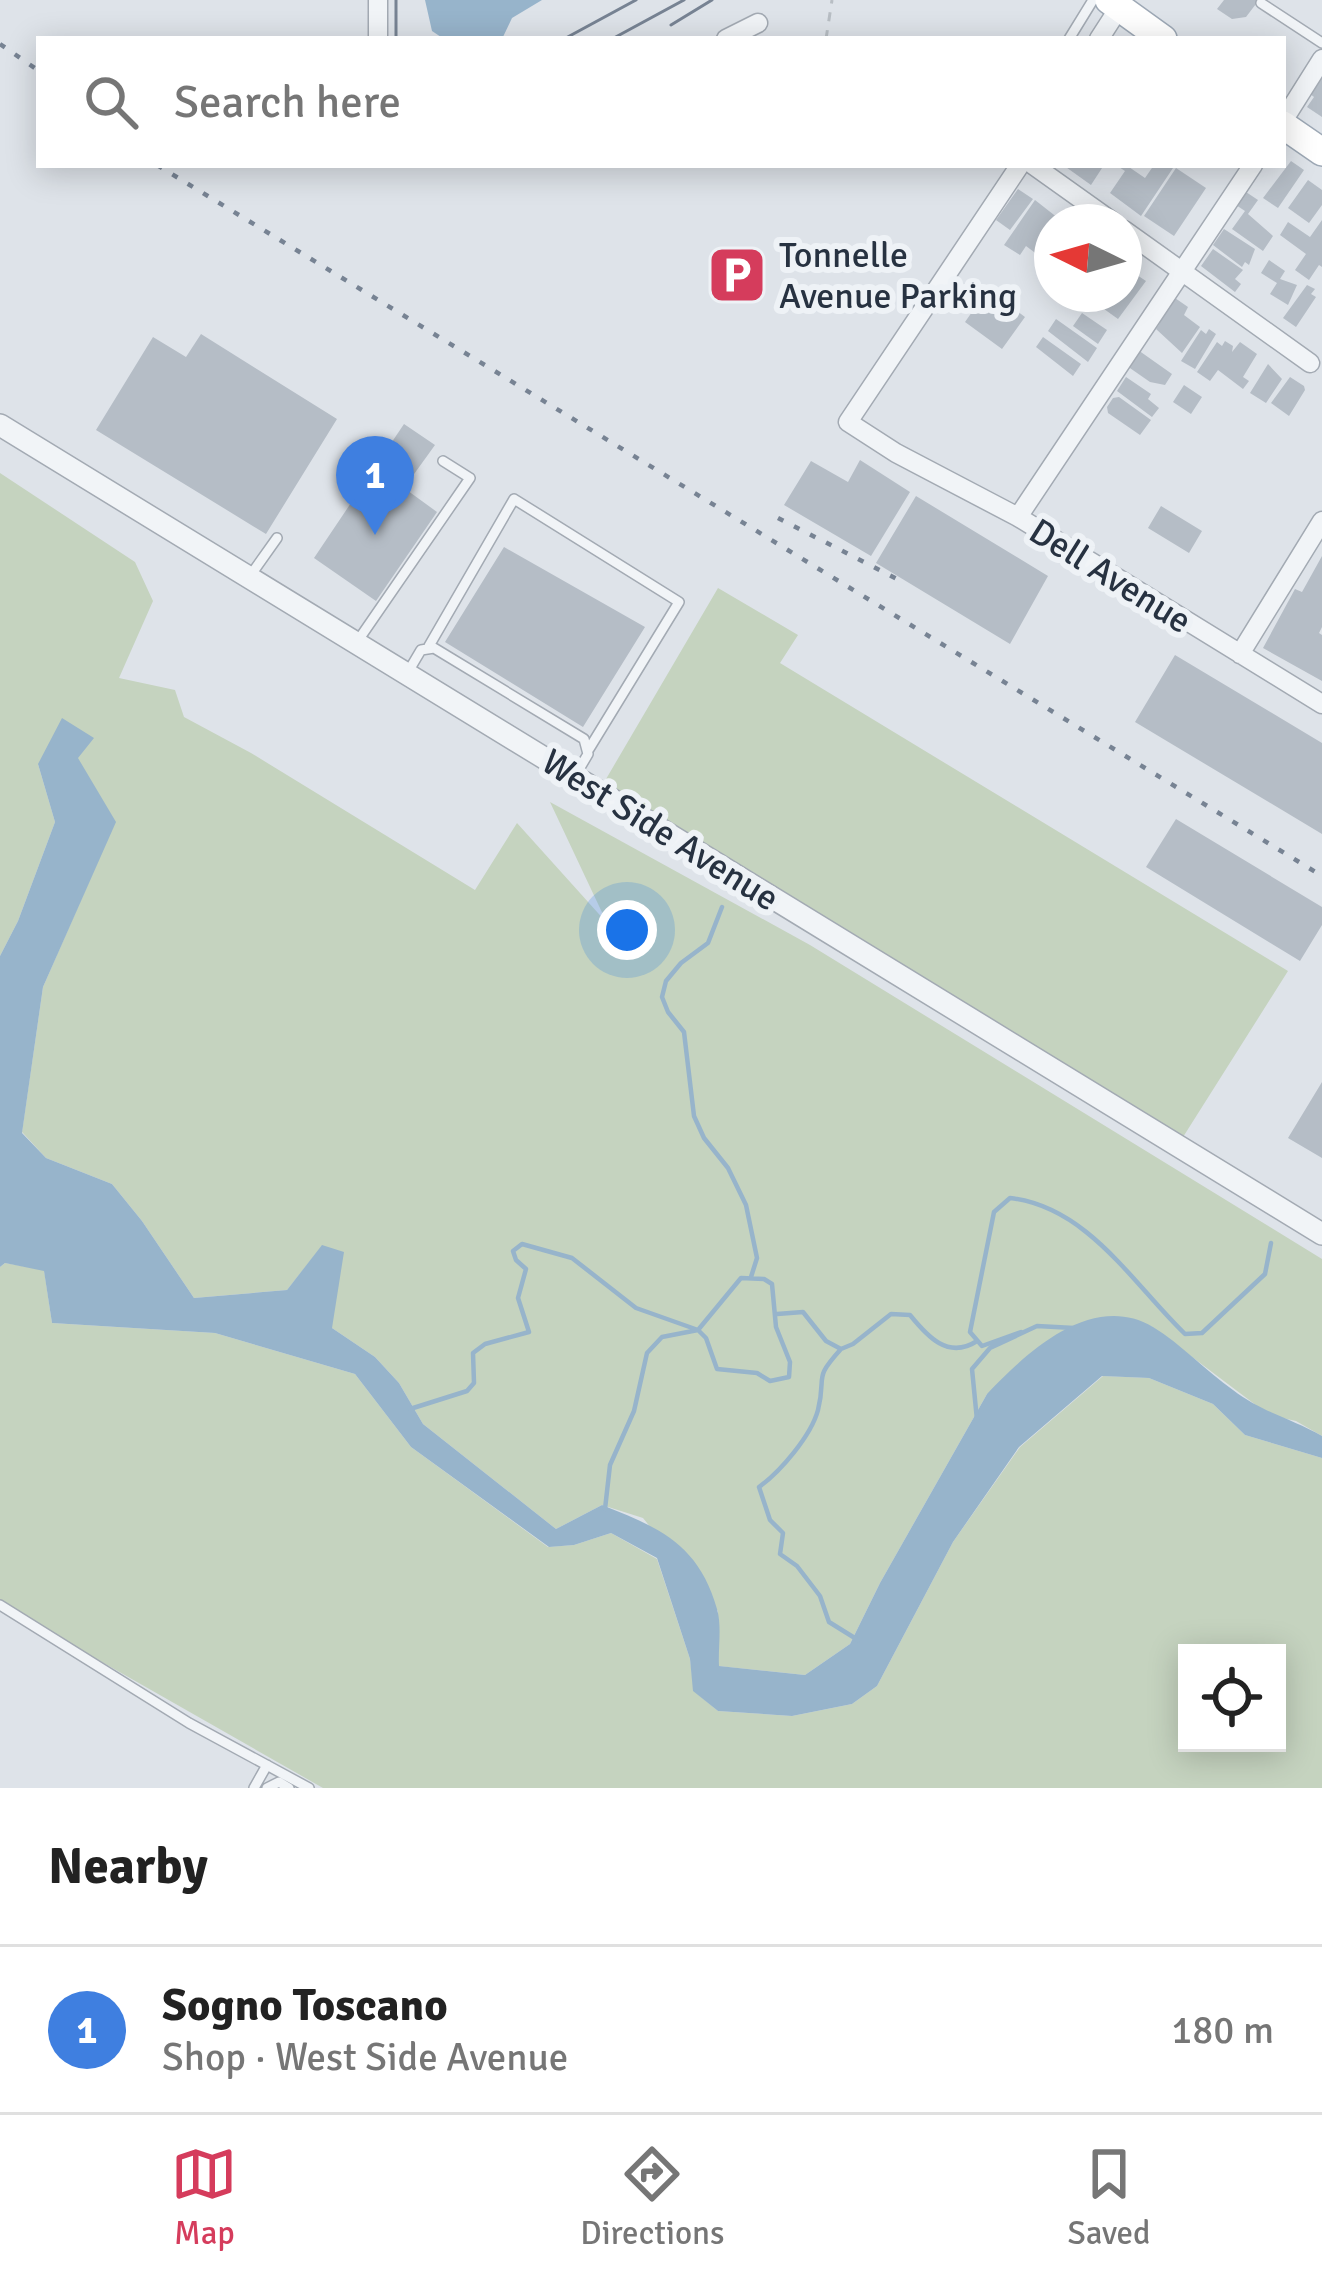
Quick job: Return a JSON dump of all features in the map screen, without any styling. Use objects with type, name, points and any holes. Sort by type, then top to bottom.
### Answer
[{"type":"main road","points":[[1111,2],[1159,36]]},
{"type":"main road","points":[[1286,125],[1322,152]]},
{"type":"street","points":[[378,0],[378,36]]},
{"type":"street","points":[[1100,36],[1111,2]]},
{"type":"street","points":[[732,36],[758,23]]},
{"type":"street","points":[[1286,118],[1322,59]]},
{"type":"street","name":"Dell Avenue","points":[[1018,168],[848,422],[896,453],[1018,517],[1322,704]]},
{"type":"street","points":[[1037,168],[1088,204]]},
{"type":"street","points":[[1018,517],[1251,168]]},
{"type":"street","points":[[1142,243],[1310,364]]},
{"type":"street","name":"West Side Avenue","points":[[0,425],[1322,1234]]},
{"type":"street","points":[[1240,654],[1322,520]]},
{"type":"lane","points":[[1072,36],[1111,2]]},
{"type":"lane","points":[[1261,2],[1322,43]]},
{"type":"lane","points":[[357,641],[470,478],[443,461]]},
{"type":"lane","points":[[408,672],[421,650],[429,646],[514,499],[661,590],[679,602],[575,776]]},
{"type":"lane","points":[[250,577],[277,538]]},
{"type":"lane","points":[[429,646],[584,739],[589,749]]},
{"type":"lane","points":[[0,1605],[189,1724],[309,1788]]},
{"type":"lane","points":[[267,1765],[269,1786],[278,1782],[289,1788]]},
{"type":"lane","points":[[254,1788],[267,1765]]},
{"type":"path","points":[[826,36],[832,0]]},
{"type":"green space","points":[[0,473],[135,562],[153,601],[119,678],[175,690],[184,717],[475,890],[517,823],[607,923],[550,802],[810,945],[1322,1259],[1322,1436],[1296,1421],[1269,1415],[1151,1326],[987,1394],[850,1644],[805,1675],[718,1666],[718,1611],[643,1518],[602,1505],[556,1529],[423,1424],[399,1383],[375,1357],[332,1328],[322,1246],[287,1290],[194,1298],[112,1184],[46,1158],[22,1132],[43,987],[115,822],[38,764],[55,822],[0,956]]},
{"type":"green space","points":[[718,588],[798,635],[780,663],[1288,971],[1178,1145],[599,791]]},
{"type":"green space","points":[[5,1263],[44,1270],[52,1323],[215,1333],[355,1374],[411,1447],[548,1547],[574,1545],[611,1533],[657,1559],[690,1659],[694,1691],[718,1711],[792,1716],[852,1704],[877,1686],[953,1542],[1020,1447],[1103,1376],[1149,1378],[1213,1404],[1245,1435],[1322,1458],[1322,1788],[323,1788],[0,1604],[0,1267]]},
{"type":"water","points":[[425,0],[542,0],[512,18],[503,36],[440,36],[432,31]]},
{"type":"water","points":[[62,718],[94,738],[78,758],[116,822],[43,987],[22,1133],[46,1158],[112,1184],[194,1298],[287,1290],[322,1245],[344,1252],[332,1328],[375,1357],[399,1383],[423,1424],[556,1529],[602,1505],[674,1541],[709,1587],[720,1630],[719,1666],[805,1675],[850,1644],[987,1394],[1041,1345],[1084,1321],[1130,1318],[1153,1327],[1244,1398],[1322,1436],[1322,1458],[1245,1435],[1213,1404],[1149,1378],[1102,1376],[1019,1447],[953,1542],[877,1686],[852,1704],[792,1716],[718,1711],[693,1691],[690,1659],[657,1558],[611,1533],[549,1547],[411,1447],[355,1374],[215,1333],[52,1323],[44,1271],[5,1263],[0,1267],[0,956],[55,822],[38,764]]},
{"type":"building","points":[[1224,0],[1259,0],[1246,17],[1232,19],[1217,9]]},
{"type":"building","points":[[1322,73],[1322,117],[1307,107],[1314,97],[1309,93]]},
{"type":"building","points":[[1291,161],[1304,170],[1278,208],[1263,198]]},
{"type":"building","points":[[1067,168],[1102,168],[1091,185]]},
{"type":"building","points":[[1120,168],[1130,168],[1145,178],[1152,168],[1173,168],[1142,214],[1142,204],[1125,204],[1110,193],[1125,171]]},
{"type":"building","points":[[1176,168],[1206,188],[1174,236],[1144,216]]},
{"type":"building","points":[[1308,180],[1322,190],[1322,205],[1309,223],[1288,208]]},
{"type":"building","points":[[1018,189],[1033,199],[1010,230],[996,220]]},
{"type":"building","points":[[1246,192],[1258,200],[1248,214],[1273,236],[1263,251],[1232,229],[1245,211],[1236,205]]},
{"type":"building","points":[[1035,200],[1040,204],[1034,204],[1034,252],[1026,246],[1020,255],[1004,245]]},
{"type":"building","points":[[1322,220],[1322,267],[1309,280],[1295,270],[1306,254],[1280,235],[1288,222],[1310,237]]},
{"type":"building","points":[[1224,229],[1255,249],[1249,265],[1245,262],[1242,267],[1213,245]]},
{"type":"building","points":[[1213,249],[1243,270],[1235,279],[1241,284],[1235,292],[1201,266]]},
{"type":"building","points":[[1269,260],[1285,271],[1280,279],[1297,285],[1288,305],[1270,294],[1277,283],[1261,273]]},
{"type":"building","points":[[974,279],[1025,317],[1002,349],[965,322],[972,312],[958,303]]},
{"type":"building","points":[[1307,285],[1315,289],[1311,294],[1316,297],[1296,327],[1283,318]]},
{"type":"building","points":[[1175,298],[1188,307],[1184,315],[1200,327],[1182,353],[1156,329],[1157,320]]},
{"type":"building","points":[[1082,313],[1107,330],[1098,344],[1073,326]]},
{"type":"building","points":[[1056,319],[1097,348],[1088,362],[1048,331]]},
{"type":"building","points":[[1209,329],[1216,334],[1195,369],[1181,361],[1201,330],[1206,334]]},
{"type":"building","points":[[201,334],[337,419],[266,534],[96,430],[153,337],[186,357]]},
{"type":"building","points":[[1043,337],[1081,364],[1073,376],[1036,347]]},
{"type":"building","points":[[1225,341],[1233,346],[1232,352],[1240,342],[1257,354],[1243,377],[1249,381],[1243,389],[1218,370],[1210,381],[1197,372],[1217,342],[1222,346]]},
{"type":"building","points":[[1138,350],[1172,374],[1165,385],[1150,382],[1127,366]]},
{"type":"building","points":[[1268,364],[1282,379],[1266,403],[1250,393]]},
{"type":"building","points":[[1126,377],[1151,394],[1148,399],[1159,408],[1152,417],[1117,391]]},
{"type":"building","points":[[1290,377],[1305,390],[1289,416],[1271,403]]},
{"type":"building","points":[[1184,385],[1202,397],[1191,414],[1173,402]]},
{"type":"building","points":[[1119,397],[1151,420],[1140,435],[1108,413],[1113,398]]},
{"type":"building","points":[[404,424],[435,445],[404,488],[437,512],[376,601],[314,558]]},
{"type":"building","points":[[860,460],[910,492],[871,556],[784,505],[811,461],[848,482]]},
{"type":"building","points":[[916,496],[1048,576],[1010,644],[876,563]]},
{"type":"building","points":[[1161,506],[1202,531],[1189,553],[1148,528]]},
{"type":"building","points":[[504,547],[645,627],[583,727],[445,642]]},
{"type":"building","points":[[1322,556],[1322,681],[1263,648],[1295,589],[1302,592]]},
{"type":"building","points":[[1175,655],[1322,743],[1322,834],[1135,722]]},
{"type":"building","points":[[1176,819],[1322,907],[1322,925],[1300,961],[1146,867]]},
{"type":"building","points":[[1322,1082],[1322,1158],[1288,1138]]},
{"type":"waterway","points":[[722,907],[708,943],[681,963],[666,981],[662,997],[684,1032],[694,1116],[746,1205],[757,1258],[751,1277]]},
{"type":"waterway","points":[[1021,1332],[982,1346],[970,1332],[994,1212],[1010,1198],[1038,1204],[1086,1232],[1185,1334],[1202,1333],[1265,1274],[1271,1243]]},
{"type":"waterway","points":[[410,1409],[467,1391],[474,1383],[473,1353],[485,1344],[529,1332],[518,1298],[526,1269],[513,1251],[522,1244],[572,1258],[636,1308],[698,1330],[706,1338],[717,1369],[757,1373],[770,1381],[789,1377],[790,1362],[776,1327],[772,1284],[741,1278],[698,1330],[662,1337],[647,1353],[634,1411],[610,1465],[605,1509]]},
{"type":"waterway","points":[[777,1314],[803,1312],[826,1341],[841,1349],[823,1373],[818,1410],[809,1431],[759,1487],[770,1520],[783,1533],[780,1554],[797,1566],[820,1596],[829,1622],[858,1640]]},
{"type":"waterway","points":[[841,1349],[891,1314],[910,1315],[948,1347],[977,1341]]},
{"type":"waterway","points":[[977,1420],[972,1369],[990,1348],[1037,1326],[1074,1328]]},
{"type":"tram line","points":[[396,0],[396,36]]},
{"type":"tram line","points":[[570,36],[636,0]]},
{"type":"tram line","points":[[618,36],[684,0]]},
{"type":"tram line","points":[[671,25],[712,0]]},
{"type":"railway","points":[[0,44],[36,69]]},
{"type":"railway","points":[[162,168],[1322,876]]},
{"type":"railway","points":[[778,518],[903,582]]},
{"type":"place","name":"Tonnelle Avenue Parking","points":[[737,275]]},
{"type":"place","name":"Sogno Toscano","points":[[375,535]]}]
